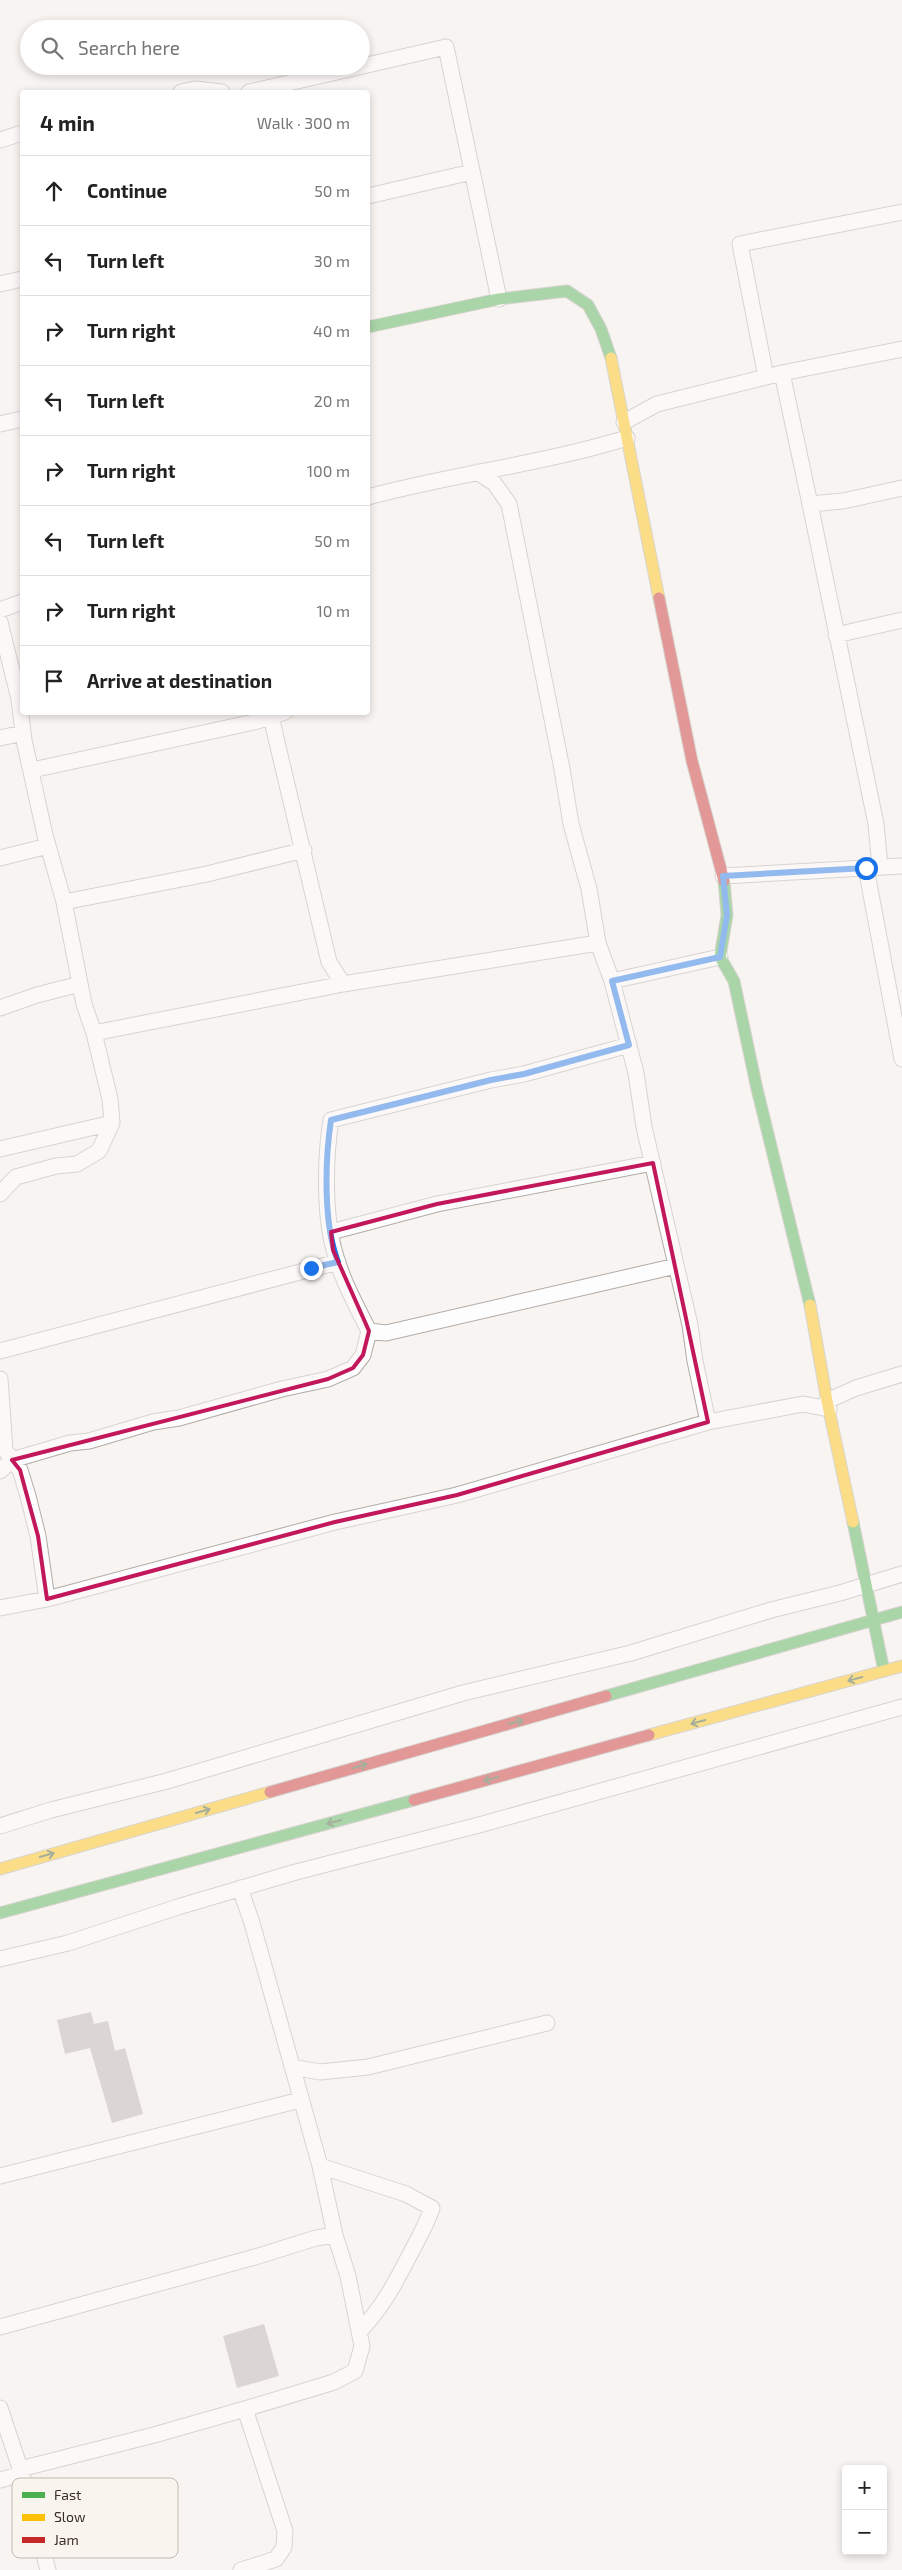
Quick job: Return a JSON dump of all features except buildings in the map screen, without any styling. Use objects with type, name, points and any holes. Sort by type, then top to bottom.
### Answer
[{"type":"street","points":[[370,64],[446,47],[499,299]]},
{"type":"street","points":[[258,90],[323,75]]},
{"type":"street","points":[[190,90],[203,90]]},
{"type":"street","points":[[0,140],[20,134]]},
{"type":"street","points":[[370,196],[472,172]]},
{"type":"street","points":[[766,377],[740,244],[902,212]]},
{"type":"street","points":[[0,284],[20,279]]},
{"type":"street","points":[[370,327],[499,299],[567,291],[588,305],[601,329],[611,357],[692,761],[723,876],[727,915],[720,957],[734,981],[757,1089],[806,1284],[828,1405],[875,1620],[884,1671]]},
{"type":"street","points":[[624,422],[657,404],[766,377],[902,349]]},
{"type":"street","points":[[782,374],[876,824],[873,868],[902,1060]]},
{"type":"street","points":[[0,424],[20,419]]},
{"type":"street","points":[[370,497],[477,472],[564,455],[627,438]]},
{"type":"street","points":[[477,472],[494,483],[509,504],[562,768],[571,824],[589,889],[598,943],[612,981],[629,1045],[708,1422]]},
{"type":"street","points":[[810,504],[843,502],[902,488]]},
{"type":"street","points":[[0,610],[20,603]]},
{"type":"street","points":[[836,635],[902,620]]},
{"type":"street","points":[[0,622],[20,708]]},
{"type":"street","points":[[0,1194],[16,1177],[56,1166],[77,1164],[99,1151],[112,1123],[110,1099],[80,984],[64,902],[48,846],[23,733],[21,715]]},
{"type":"street","points":[[32,770],[278,715],[304,850],[329,962],[343,984]]},
{"type":"street","points":[[0,738],[23,733]]},
{"type":"street","points":[[0,858],[48,846]]},
{"type":"street","points":[[64,902],[207,874],[304,850]]},
{"type":"street","points":[[723,876],[902,866]]},
{"type":"street","points":[[94,1033],[343,984],[598,943]]},
{"type":"street","points":[[612,981],[720,957]]},
{"type":"street","points":[[0,1008],[37,995],[80,984]]},
{"type":"street","points":[[0,1471],[12,1460],[70,1443],[89,1441],[152,1422],[179,1418],[282,1389],[328,1379],[353,1368],[364,1355],[369,1331],[338,1262],[331,1232],[328,1141],[331,1120],[491,1080],[524,1074],[629,1045]]},
{"type":"street","points":[[0,1148],[112,1123]]},
{"type":"street","points":[[331,1232],[455,1200],[653,1163]]},
{"type":"street","points":[[0,1351],[63,1336],[117,1318],[338,1262]]},
{"type":"street","points":[[369,1331],[386,1333],[424,1325],[676,1266]]},
{"type":"street","points":[[0,1608],[47,1599],[335,1522],[457,1495],[708,1422],[803,1404],[828,1405],[856,1388],[902,1374]]},
{"type":"street","points":[[0,1379],[5,1450],[20,1470],[38,1536],[47,1599]]},
{"type":"street","points":[[0,1826],[51,1810],[167,1781],[463,1693],[631,1653],[902,1574]]},
{"type":"street","points":[[0,1868],[902,1612]]},
{"type":"street","points":[[0,1914],[902,1666]]},
{"type":"street","points":[[0,1959],[68,1943],[240,1888],[372,1851],[479,1825],[902,1707]]},
{"type":"street","points":[[0,2480],[21,2471],[154,2435],[334,2382],[355,2371],[362,2346],[348,2276],[335,2234],[320,2166],[252,1923],[240,1888]]},
{"type":"street","points":[[292,2067],[320,2072],[368,2067],[547,2023]]},
{"type":"street","points":[[0,2176],[300,2100]]},
{"type":"street","points":[[320,2166],[406,2194],[432,2208],[426,2225],[403,2272],[375,2315],[359,2332]]},
{"type":"street","points":[[0,2327],[335,2234]]},
{"type":"street","points":[[0,2408],[23,2478]]},
{"type":"street","points":[[241,2570],[276,2559],[284,2546],[285,2531],[245,2409]]},
{"type":"highlighted area","points":[[653,1163],[708,1422],[457,1495],[335,1522],[47,1599],[38,1536],[20,1470],[12,1460],[328,1379],[353,1368],[363,1355],[369,1331],[333,1250],[331,1232],[437,1204]]},
{"type":"traffic: fast","points":[[370,327],[499,299],[567,291],[588,305],[601,329],[611,358]]},
{"type":"traffic: fast","points":[[724,881],[727,915],[720,957],[734,981],[757,1089],[810,1305]]},
{"type":"traffic: fast","points":[[853,1522],[884,1671]]},
{"type":"traffic: fast","points":[[606,1696],[902,1612]]},
{"type":"traffic: fast","points":[[0,1913],[414,1800]]},
{"type":"traffic: slow","points":[[611,358],[659,598]]},
{"type":"traffic: slow","points":[[810,1305],[827,1401],[853,1522]]},
{"type":"traffic: slow","points":[[649,1735],[902,1666]]},
{"type":"traffic: slow","points":[[0,1869],[270,1792]]},
{"type":"traffic: jam","points":[[659,598],[692,761],[724,881]]},
{"type":"traffic: jam","points":[[270,1792],[606,1696]]},
{"type":"traffic: jam","points":[[414,1800],[649,1735]]},
{"type":"route","points":[[311,1268],[338,1262],[334,1250],[329,1216],[328,1141],[331,1120],[491,1080],[524,1074],[629,1045],[612,981],[720,957],[727,915],[723,876],[866,868]]}]
